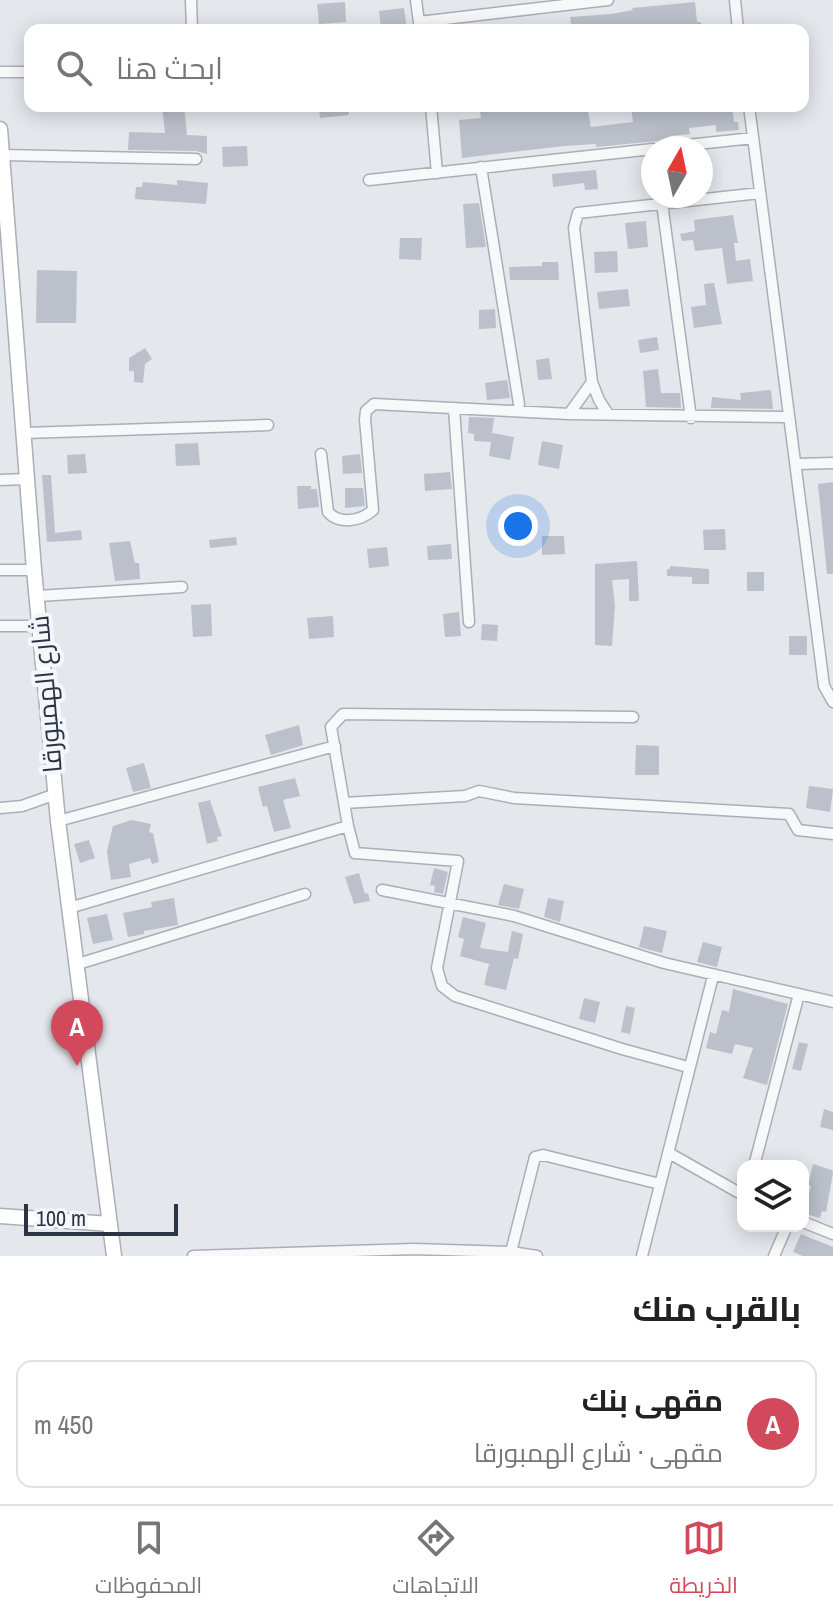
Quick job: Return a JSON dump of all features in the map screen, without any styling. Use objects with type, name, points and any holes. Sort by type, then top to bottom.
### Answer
[{"type":"street","points":[[191,0],[192,24]]},
{"type":"street","points":[[416,0],[420,24]]},
{"type":"street","points":[[434,24],[608,0]]},
{"type":"street","points":[[735,0],[737,24]]},
{"type":"street","points":[[0,72],[24,72]]},
{"type":"street","points":[[432,112],[437,173]]},
{"type":"street","points":[[750,112],[824,686],[833,702]]},
{"type":"street","name":"شارع الهمبورقا","points":[[0,129],[34,570],[58,821],[114,1256]]},
{"type":"street","points":[[713,142],[753,138]]},
{"type":"street","points":[[369,180],[641,150]]},
{"type":"street","points":[[1,151],[196,159]]},
{"type":"street","points":[[481,167],[519,404]]},
{"type":"street","points":[[713,198],[760,193]]},
{"type":"street","points":[[608,414],[592,382],[575,219],[582,211],[641,205]]},
{"type":"street","points":[[663,208],[691,418]]},
{"type":"street","points":[[569,414],[592,382]]},
{"type":"street","points":[[321,454],[330,515],[338,519],[363,517],[370,514],[374,504],[365,419],[369,407],[387,404],[691,418],[787,417]]},
{"type":"street","points":[[454,408],[469,622]]},
{"type":"street","points":[[25,433],[268,425]]},
{"type":"street","points":[[796,464],[833,463]]},
{"type":"street","points":[[0,480],[28,479]]},
{"type":"street","points":[[0,570],[34,570]]},
{"type":"street","points":[[38,596],[182,587]]},
{"type":"street","points":[[0,626],[40,626]]},
{"type":"street","points":[[633,717],[343,714],[331,727],[355,853],[458,861],[437,968],[442,986],[455,996],[482,1007],[688,1067]]},
{"type":"street","points":[[58,821],[335,746]]},
{"type":"street","points":[[344,803],[465,796],[479,791],[514,798],[789,814],[798,830],[833,834]]},
{"type":"street","points":[[0,808],[22,806],[56,794]]},
{"type":"street","points":[[69,908],[348,826]]},
{"type":"street","points":[[382,890],[514,916],[664,963],[833,1002]]},
{"type":"street","points":[[78,964],[305,894]]},
{"type":"street","points":[[642,1256],[713,976]]},
{"type":"street","points":[[756,1160],[799,994]]},
{"type":"street","points":[[669,1153],[737,1192]]},
{"type":"street","points":[[511,1252],[532,1160],[538,1156],[660,1184]]},
{"type":"street","points":[[0,1216],[110,1224]]},
{"type":"street","points":[[809,1224],[833,1234]]},
{"type":"street","points":[[774,1256],[784,1232]]},
{"type":"street","points":[[193,1256],[414,1249],[511,1252],[537,1256]]},
{"type":"building","points":[[345,2],[346,22],[319,24],[317,4]]},
{"type":"building","points":[[695,2],[697,22],[701,24],[571,24],[570,17],[611,14],[632,8]]},
{"type":"building","points":[[404,8],[406,24],[380,24],[379,11]]},
{"type":"building","points":[[163,112],[185,112],[187,135],[207,136],[207,154],[196,151],[128,150],[129,132],[165,133]]},
{"type":"building","points":[[320,112],[349,112],[349,115],[320,118]]},
{"type":"building","points":[[480,112],[588,112],[591,127],[633,122],[632,112],[733,112],[739,130],[716,132],[716,125],[689,128],[690,134],[641,136],[641,143],[596,147],[596,144],[564,146],[462,158],[459,120],[481,118]]},
{"type":"building","points":[[247,146],[248,166],[223,167],[222,147]]},
{"type":"building","points":[[596,170],[598,189],[585,190],[584,183],[553,187],[552,174]]},
{"type":"building","points":[[177,180],[208,183],[206,204],[135,199],[136,187],[142,187],[143,182],[177,185]]},
{"type":"building","points":[[479,203],[486,247],[466,248],[463,204]]},
{"type":"building","points":[[733,215],[738,243],[734,243],[736,261],[750,259],[753,281],[727,284],[722,248],[695,251],[693,240],[682,241],[680,234],[695,231],[694,220]]},
{"type":"building","points":[[646,221],[648,247],[628,249],[625,223]]},
{"type":"building","points":[[400,238],[422,238],[421,260],[399,259]]},
{"type":"building","points":[[617,251],[618,272],[595,273],[594,252]]},
{"type":"building","points":[[542,262],[558,262],[559,280],[510,280],[509,267],[542,266]]},
{"type":"building","points":[[37,270],[77,271],[76,323],[36,323]]},
{"type":"building","points":[[714,283],[722,324],[694,328],[691,307],[706,305],[704,284]]},
{"type":"building","points":[[628,289],[630,306],[599,309],[597,292]]},
{"type":"building","points":[[495,309],[496,328],[479,329],[479,310]]},
{"type":"building","points":[[657,337],[659,350],[640,353],[638,340]]},
{"type":"building","points":[[145,348],[152,359],[145,364],[143,383],[134,382],[134,371],[129,371],[129,358]]},
{"type":"building","points":[[549,358],[552,379],[538,380],[536,360]]},
{"type":"building","points":[[658,369],[661,393],[680,393],[681,408],[646,407],[643,371]]},
{"type":"building","points":[[507,380],[510,398],[487,400],[485,383]]},
{"type":"building","points":[[771,390],[773,409],[711,408],[712,397],[741,400],[740,393]]},
{"type":"building","points":[[469,417],[494,418],[492,433],[514,437],[510,460],[489,456],[491,442],[474,441],[474,434],[468,433]]},
{"type":"building","points":[[542,441],[563,445],[559,469],[538,465]]},
{"type":"building","points":[[198,443],[200,465],[176,466],[175,444]]},
{"type":"building","points":[[85,454],[87,473],[68,474],[67,455]]},
{"type":"building","points":[[360,454],[362,473],[343,474],[342,456]]},
{"type":"building","points":[[450,472],[452,489],[425,491],[424,474]]},
{"type":"building","points":[[42,475],[51,475],[55,533],[81,530],[82,540],[47,542]]},
{"type":"building","points":[[833,482],[833,574],[827,574],[818,484]]},
{"type":"building","points":[[297,486],[317,489],[319,507],[298,509]]},
{"type":"building","points":[[345,488],[363,488],[365,506],[345,508]]},
{"type":"building","points":[[725,529],[726,550],[704,550],[703,530]]},
{"type":"building","points":[[542,536],[564,536],[565,554],[542,555]]},
{"type":"building","points":[[236,537],[237,545],[210,548],[209,540]]},
{"type":"building","points":[[130,541],[135,563],[139,563],[140,579],[115,581],[109,543]]},
{"type":"building","points":[[451,544],[452,559],[428,560],[427,546]]},
{"type":"building","points":[[387,547],[389,566],[369,568],[367,549]]},
{"type":"building","points":[[637,561],[639,601],[629,601],[629,579],[612,580],[615,606],[612,646],[595,645],[595,564]]},
{"type":"building","points":[[670,566],[709,569],[709,584],[692,584],[692,577],[667,576]]},
{"type":"building","points":[[747,572],[764,572],[764,591],[747,591]]},
{"type":"building","points":[[211,604],[212,636],[193,637],[191,605]]},
{"type":"building","points":[[459,612],[461,636],[445,637],[443,614]]},
{"type":"building","points":[[333,616],[334,637],[309,639],[307,618]]},
{"type":"building","points":[[482,624],[498,625],[497,641],[481,640]]},
{"type":"building","points":[[789,636],[807,636],[807,655],[789,655]]},
{"type":"building","points":[[299,725],[303,745],[271,755],[265,735]]},
{"type":"building","points":[[636,745],[659,746],[659,775],[635,775]]},
{"type":"building","points":[[144,763],[151,788],[133,792],[126,768]]},
{"type":"building","points":[[295,778],[300,796],[283,800],[291,828],[274,832],[258,787]]},
{"type":"building","points":[[809,786],[833,789],[830,812],[806,808]]},
{"type":"building","points":[[210,800],[222,836],[217,837],[218,841],[207,844],[198,803]]},
{"type":"building","points":[[132,820],[151,824],[149,832],[153,833],[159,862],[152,864],[150,858],[129,864],[131,877],[111,880],[107,851],[113,826]]},
{"type":"building","points":[[89,840],[95,858],[80,863],[74,844]]},
{"type":"building","points":[[434,868],[448,872],[443,894],[434,892],[435,886],[430,885]]},
{"type":"building","points":[[359,873],[370,901],[354,904],[345,877]]},
{"type":"building","points":[[504,884],[524,889],[519,909],[498,905]]},
{"type":"building","points":[[174,898],[178,925],[128,937],[123,913],[152,907],[151,902]]},
{"type":"building","points":[[548,898],[564,901],[560,922],[544,917]]},
{"type":"building","points":[[107,914],[113,940],[93,944],[87,918]]},
{"type":"building","points":[[463,917],[486,923],[480,948],[508,952],[512,931],[523,934],[518,959],[514,958],[506,990],[484,985],[489,964],[460,956],[464,939],[458,937]]},
{"type":"building","points":[[644,926],[667,931],[662,953],[639,947]]},
{"type":"building","points":[[703,942],[722,947],[717,967],[697,962]]},
{"type":"building","points":[[733,989],[788,1004],[767,1085],[743,1078],[753,1048],[735,1044],[732,1054],[706,1048],[710,1032],[716,1034],[722,1010],[729,1012]]},
{"type":"building","points":[[584,998],[600,1002],[595,1023],[579,1019]]},
{"type":"building","points":[[626,1006],[635,1008],[630,1034],[621,1032]]},
{"type":"building","points":[[799,1042],[808,1044],[801,1071],[792,1069]]},
{"type":"building","points":[[824,1109],[833,1112],[833,1130],[820,1127]]},
{"type":"building","points":[[813,1164],[832,1170],[826,1212],[822,1211],[820,1218],[809,1215],[809,1181]]},
{"type":"building","points":[[801,1234],[833,1247],[833,1256],[803,1256],[793,1252]]},
{"type":"place","name":"مقهى بنك","points":[[77,1066]]}]
